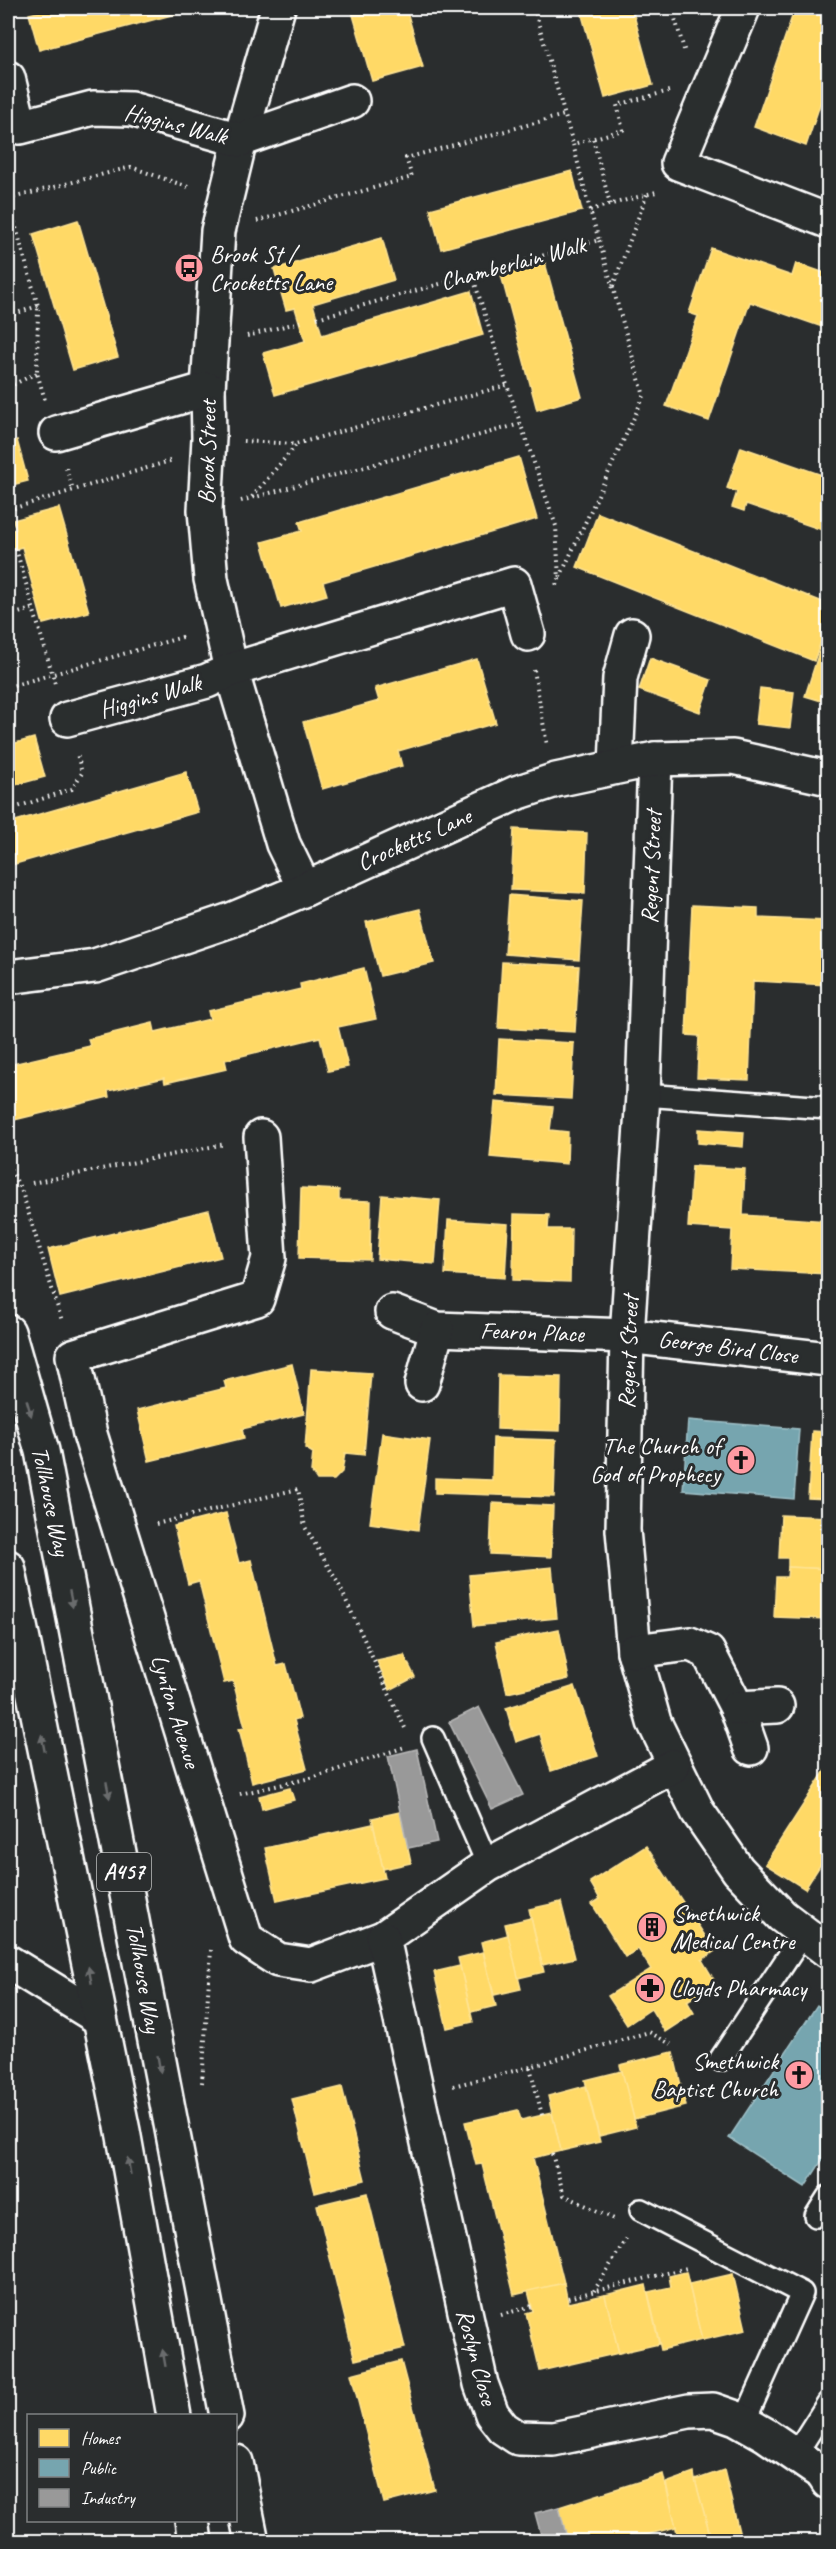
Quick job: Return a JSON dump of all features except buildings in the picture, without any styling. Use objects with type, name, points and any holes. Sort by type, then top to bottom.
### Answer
[{"type":"street","name":"Brook Street","points":[[278,8],[240,140],[218,231],[208,389],[209,438],[205,510],[211,579],[231,670],[283,844],[305,889]]},
{"type":"street","points":[[743,8],[704,81],[665,182],[828,221]]},
{"type":"street","name":"Higgins Walk","points":[[8,78],[20,126],[93,108],[131,109],[240,140]]},
{"type":"street","points":[[240,140],[352,101]]},
{"type":"street","points":[[56,433],[208,389]]},
{"type":"street","name":"Higgins Walk","points":[[68,719],[207,681],[231,670],[514,584],[528,634]]},
{"type":"street","points":[[616,765],[620,678],[633,635]]},
{"type":"street","name":"Crocketts Lane","points":[[8,977],[95,966],[231,920],[305,889],[516,793],[616,765],[655,759],[733,757],[828,778]]},
{"type":"street","name":"Regent Street","points":[[655,759],[643,1095],[627,1336],[623,1530],[634,1651],[654,1722],[698,1812],[738,1870],[782,1916],[816,1942]]},
{"type":"street","points":[[73,1356],[257,1299],[269,1258],[261,1137]]},
{"type":"street","name":"Fearon Place","points":[[392,1312],[437,1329],[627,1336]]},
{"type":"street","points":[[422,1384],[437,1329]]},
{"type":"street","name":"Tollhouse Way","points":[[8,1332],[44,1463],[226,2414]]},
{"type":"street","name":"George Bird Close","points":[[627,1336],[828,1359]]},
{"type":"street","name":"Lynton Avenue","points":[[73,1356],[90,1434],[246,1939],[278,1960],[311,1965],[383,1938],[488,1865],[674,1766]]},
{"type":"street","name":"Tollhouse Way","points":[[8,1567],[123,2131],[174,2414]]},
{"type":"street","points":[[634,1651],[690,1644],[708,1652],[737,1708],[751,1748]]},
{"type":"street","points":[[737,1708],[777,1706]]},
{"type":"street","name":"Roslyn Close","points":[[383,1938],[481,2384],[492,2414],[503,2428],[518,2438],[553,2439],[689,2411],[713,2410],[744,2422],[822,2474],[828,2482]]},
{"type":"street","points":[[10,1964],[99,2018]]},
{"type":"street","points":[[237,2467],[252,2541]]},
{"type":"street","points":[[192,2522],[195,2541]]},
{"type":"lane","points":[[643,1095],[828,1108]]},
{"type":"lane","points":[[433,1738],[488,1865]]},
{"type":"lane","points":[[720,2060],[816,1942]]},
{"type":"lane","points":[[816,2216],[828,2197]]},
{"type":"lane","points":[[640,2211],[802,2293],[744,2422]]},
{"type":"lane","points":[[795,2455],[828,2403]]},
{"type":"path","points":[[534,8],[590,210]]},
{"type":"path","points":[[573,144],[623,130],[617,105],[704,81],[672,8]]},
{"type":"path","points":[[218,231],[412,177],[406,158],[564,116]]},
{"type":"path","points":[[593,139],[610,204]]},
{"type":"path","points":[[8,387],[37,373],[38,306],[8,199],[131,167],[192,189]]},
{"type":"path","points":[[613,287],[665,182]]},
{"type":"path","name":"Chamberlain Walk","points":[[316,318],[599,240],[590,210],[665,182]]},
{"type":"path","points":[[559,579],[644,396],[599,240]]},
{"type":"path","points":[[209,438],[296,444],[507,385],[472,274]]},
{"type":"path","points":[[8,316],[38,306]]},
{"type":"path","points":[[211,345],[300,322]]},
{"type":"path","points":[[296,444],[251,498],[520,424]]},
{"type":"path","points":[[8,510],[179,458]]},
{"type":"path","points":[[8,520],[10,530]]},
{"type":"path","points":[[15,549],[51,674]]},
{"type":"path","points":[[8,616],[32,609]]},
{"type":"path","points":[[8,687],[195,634]]},
{"type":"path","points":[[32,1183],[261,1137]]},
{"type":"path","points":[[8,1164],[22,1192],[73,1356]]},
{"type":"path","points":[[122,1533],[298,1489],[305,1527],[338,1583],[412,1745]]},
{"type":"path","points":[[204,1802],[315,1777],[433,1738]]},
{"type":"path","points":[[202,2085],[212,1943]]},
{"type":"path","points":[[417,2095],[530,2067],[649,2032],[671,2044]]},
{"type":"path","points":[[530,2067],[542,2115]]},
{"type":"path","points":[[594,2292],[633,2228],[640,2211]]},
{"type":"path","points":[[568,2298],[697,2266]]},
{"type":"place","name":"Brook St / Crocketts Lane","points":[[189,268]]},
{"type":"place","name":"The Church of God of Prophecy","points":[[741,1460]]},
{"type":"place","name":"Smethwick Medical Centre","points":[[652,1927]]},
{"type":"place","name":"Lloyds Pharmacy","points":[[650,1988]]},
{"type":"place","name":"Smethwick Baptist Church","points":[[799,2075]]}]
